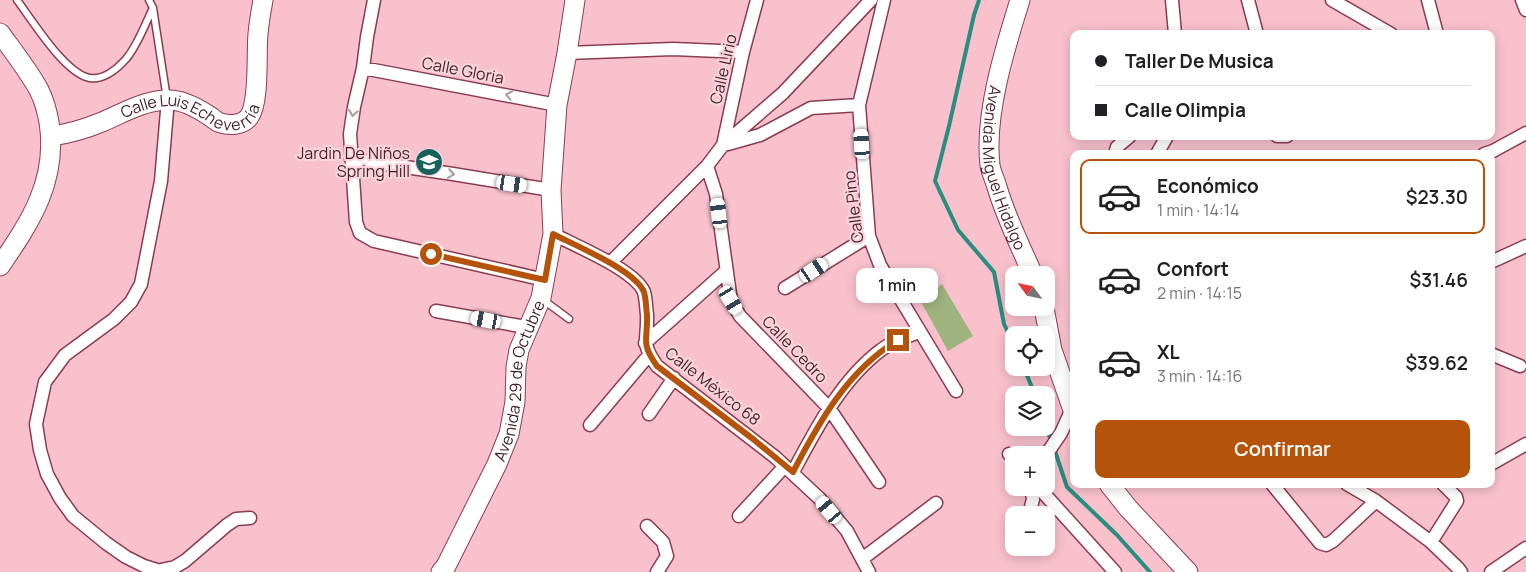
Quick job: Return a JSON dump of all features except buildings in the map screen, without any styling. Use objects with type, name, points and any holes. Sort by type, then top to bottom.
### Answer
[{"type":"street","name":"Calle Luis Echeverría","points":[[51,136],[67,134],[100,123],[144,103],[168,100],[185,102],[220,123],[235,124],[243,122],[249,117],[252,109],[263,0]]},
{"type":"street","points":[[374,0],[350,134],[356,222],[360,233],[374,241],[543,289]]},
{"type":"street","name":"Avenida 29 de Octubre","points":[[447,570],[497,464],[509,434],[515,402],[516,367],[519,350],[543,289],[553,234],[551,190],[557,105],[575,0]]},
{"type":"street","name":"Calle Lirio","points":[[723,145],[742,52],[757,0]]},
{"type":"street","points":[[610,263],[707,166],[723,145],[783,93],[871,0]]},
{"type":"street","name":"Calle Pino","points":[[884,0],[859,105],[869,236],[880,265],[956,391]]},
{"type":"street","name":"Avenida Miguel Hidalgo","points":[[1020,0],[995,95],[990,118],[989,140],[990,166],[1003,211],[1029,266]]},
{"type":"street","points":[[1172,0],[1175,30]]},
{"type":"street","points":[[1248,0],[1256,30]]},
{"type":"street","points":[[1332,0],[1384,30]]},
{"type":"street","points":[[1428,0],[1437,30]]},
{"type":"street","points":[[1522,0],[1526,10]]},
{"type":"street","points":[[0,33],[40,90],[46,108],[51,136],[46,185],[23,231],[0,266]]},
{"type":"street","points":[[567,53],[672,49],[742,52]]},
{"type":"street","name":"Calle Gloria","points":[[363,68],[557,105]]},
{"type":"street","points":[[168,100],[161,181],[141,284],[131,302],[114,319],[65,355],[45,382],[36,424],[40,450],[47,474],[60,498],[73,516],[106,543],[126,557],[144,566],[162,571],[175,567],[185,561],[227,524],[236,519],[250,518]]},
{"type":"street","points":[[723,145],[760,135],[811,108],[859,105]]},
{"type":"street","points":[[1495,150],[1526,133]]},
{"type":"street","points":[[1116,150],[1125,140]]},
{"type":"street","points":[[351,159],[551,190]]},
{"type":"street","name":"Calle Cedro","points":[[707,166],[716,194],[731,300],[740,316],[829,408],[879,482]]},
{"type":"street","name":"Calle México 68","points":[[553,234],[610,263],[626,273],[643,290],[647,316],[645,342],[649,355],[657,366],[753,439],[820,498],[848,531],[869,572]]},
{"type":"street","points":[[785,288],[869,236]]},
{"type":"street","points":[[1495,260],[1526,246]]},
{"type":"street","points":[[645,342],[726,271]]},
{"type":"street","points":[[436,312],[529,326]]},
{"type":"street","points":[[1046,316],[1052,350],[1070,402]]},
{"type":"street","points":[[739,516],[789,469],[829,408],[859,371],[881,350],[898,340],[920,332]]},
{"type":"street","points":[[590,425],[649,355]]},
{"type":"street","points":[[1495,356],[1524,367]]},
{"type":"street","points":[[649,414],[674,378]]},
{"type":"street","points":[[1052,446],[1070,416]]},
{"type":"street","points":[[1495,462],[1526,444]]},
{"type":"street","points":[[1112,488],[1128,508],[1188,572]]},
{"type":"street","points":[[1277,488],[1320,543],[1326,545],[1333,541],[1376,501]]},
{"type":"street","points":[[1353,488],[1376,501],[1432,542],[1460,572]]},
{"type":"street","points":[[1432,542],[1457,501],[1451,488]]},
{"type":"street","points":[[1046,496],[1115,572]]},
{"type":"street","points":[[862,559],[936,503]]},
{"type":"street","points":[[647,526],[663,542],[667,556],[657,572]]},
{"type":"street","points":[[1491,572],[1526,548]]},
{"type":"lane","points":[[17,0],[60,58],[72,71],[90,78],[106,76],[126,59],[153,8]]},
{"type":"lane","points":[[149,0],[153,8],[168,100]]},
{"type":"lane","points":[[543,289],[569,319]]},
{"type":"green space","points":[[942,284],[973,336],[948,351],[920,300]]},
{"type":"waterway","points":[[979,0],[935,181],[958,230],[994,272],[1005,326]]},
{"type":"waterway","points":[[1027,376],[1031,386]]},
{"type":"waterway","points":[[1049,436],[1051,441]]},
{"type":"waterway","points":[[1055,451],[1067,487],[1117,535],[1150,572]]},
{"type":"place","name":"Jardin De Niños Spring Hill","points":[[429,162]]},
{"type":"route","points":[[431,254],[545,280],[553,234],[610,263],[626,273],[643,290],[647,316],[646,349],[657,366],[715,409],[793,472],[829,408],[859,371],[881,350],[898,340]]}]
